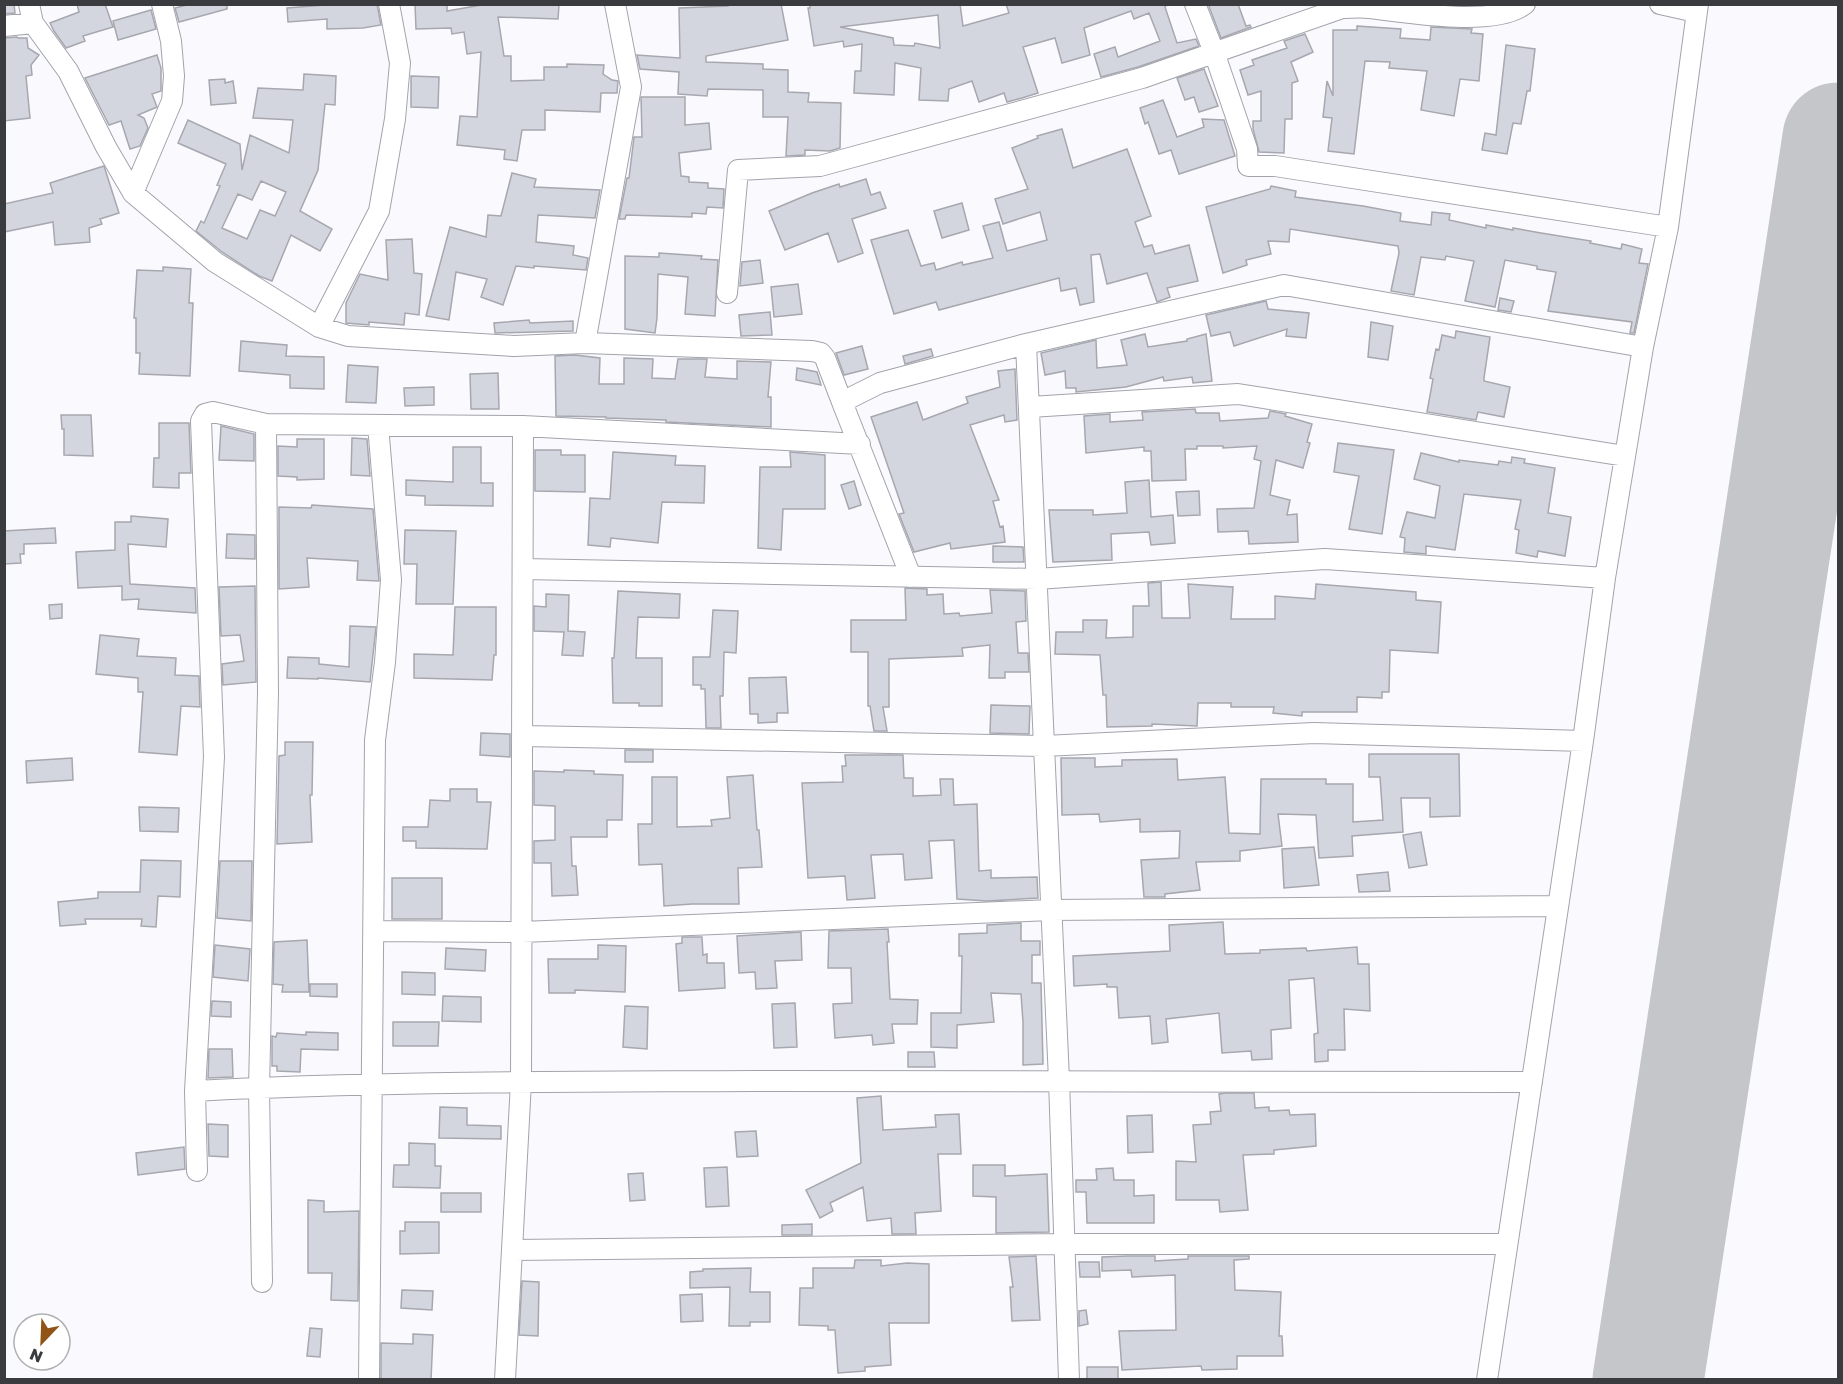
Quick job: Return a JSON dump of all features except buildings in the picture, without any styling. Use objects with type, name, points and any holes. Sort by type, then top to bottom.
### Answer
[{"type":"street","points":[[133,193],[172,101],[174,76],[171,41],[162,4]]},
{"type":"street","points":[[319,327],[379,211],[400,63],[389,4]]},
{"type":"street","points":[[585,343],[631,87],[615,4]]},
{"type":"street","points":[[1195,4],[1247,149],[1248,166],[1275,166],[1668,226]]},
{"type":"street","points":[[727,293],[738,170],[820,166],[1142,78],[1342,8],[1366,7],[1414,14],[1497,16],[1519,9],[1525,4]]},
{"type":"street","points":[[1487,1380],[1583,741],[1605,578],[1643,347],[1668,226],[1697,8],[1660,4]]},
{"type":"street","points":[[4,26],[31,14],[68,71],[106,147],[133,193],[215,262],[319,327],[348,336],[514,346],[585,343],[821,353],[860,444],[911,577]]},
{"type":"street","points":[[842,402],[880,383],[1026,344],[1284,285],[1643,347]]},
{"type":"street","points":[[1026,344],[1059,1080],[1069,1380]]},
{"type":"street","points":[[1030,408],[1238,394],[1625,456]]},
{"type":"street","points":[[197,1171],[195,1091],[214,757],[201,421],[205,414],[213,412],[266,424],[524,426],[860,444]]},
{"type":"street","points":[[262,1282],[259,1088],[268,692],[266,424]]},
{"type":"street","points":[[369,1380],[375,740],[385,663],[391,580],[378,425]]},
{"type":"street","points":[[505,1380],[521,1082],[524,426]]},
{"type":"street","points":[[523,569],[1037,579],[1325,559],[1605,578]]},
{"type":"street","points":[[523,736],[1044,746],[1314,733],[1583,741]]},
{"type":"street","points":[[374,931],[522,932],[1050,910],[1558,906]]},
{"type":"street","points":[[195,1091],[373,1084],[521,1082],[1059,1080],[1532,1082]]},
{"type":"street","points":[[513,1250],[1064,1244],[1507,1244]]},
{"type":"runway","points":[[1648,1380],[1838,138]]}]
